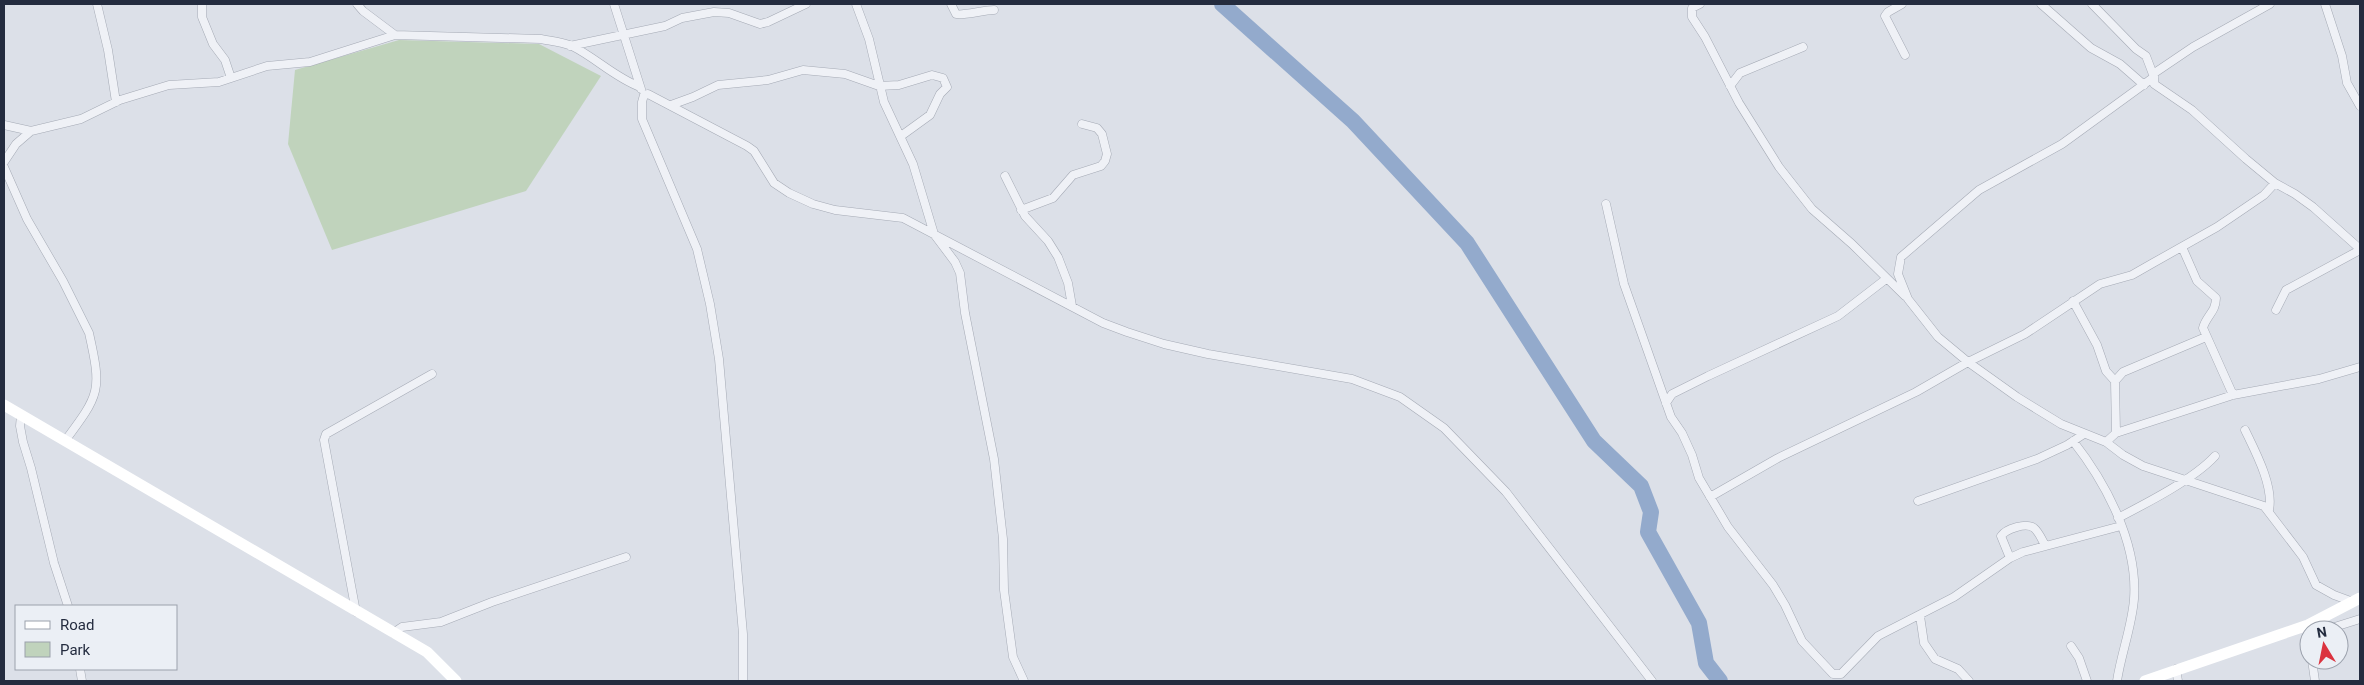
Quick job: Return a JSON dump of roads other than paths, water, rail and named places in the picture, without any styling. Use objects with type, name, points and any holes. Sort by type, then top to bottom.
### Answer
[{"type":"street","points":[[97,4],[111,67],[116,102]]},
{"type":"street","points":[[202,4],[202,17],[212,44],[225,60],[231,78]]},
{"type":"street","points":[[357,4],[395,36]]},
{"type":"street","points":[[614,4],[644,95],[642,102],[644,126],[697,249],[710,304],[720,359],[743,634],[743,681]]},
{"type":"street","points":[[710,4],[714,12]]},
{"type":"street","points":[[570,46],[665,26],[682,18],[714,12],[734,14],[760,24],[806,4]]},
{"type":"street","points":[[856,4],[869,39],[879,86],[913,164],[934,234],[955,262],[960,273],[965,314],[994,459],[1003,539],[1004,590],[1013,656],[1024,681]]},
{"type":"street","points":[[951,4],[956,14],[959,15],[971,11],[994,10]]},
{"type":"street","points":[[1700,4],[1692,8],[1692,17],[1705,37],[1764,146],[1812,209],[1852,244],[1886,280],[1908,299],[1938,337],[1968,362],[2017,397],[2062,424],[2106,442],[2123,455],[2143,466],[2264,506],[2269,510],[2303,557],[2316,585],[2334,595],[2356,600]]},
{"type":"street","points":[[1902,4],[1888,12],[1885,16],[1905,55]]},
{"type":"street","points":[[2041,4],[2091,48],[2120,64],[2144,85]]},
{"type":"street","points":[[2092,4],[2136,49],[2146,56],[2153,75],[2154,84],[2192,110],[2218,135],[2275,183],[2307,203],[2360,250],[2286,290],[2276,310]]},
{"type":"street","points":[[1908,299],[1898,274],[1900,257],[1938,227],[1949,214],[1979,190],[2062,144],[2193,47],[2270,4]]},
{"type":"street","points":[[2325,4],[2342,56],[2347,83],[2360,106]]},
{"type":"street","points":[[4,125],[31,131],[82,119],[116,102],[169,85],[209,83],[267,66],[310,62],[395,36],[541,39],[570,46],[612,74],[640,87]]},
{"type":"street","points":[[1730,86],[1740,73],[1803,48]]},
{"type":"street","points":[[671,105],[718,85],[768,80],[804,70],[845,74],[879,86],[899,85],[938,75],[946,82],[948,87],[940,94],[930,115],[901,136]]},
{"type":"street","points":[[644,95],[652,95],[754,151],[769,178],[789,193],[813,204],[835,210],[902,218],[1103,323],[1164,344],[1352,379],[1400,397],[1423,411],[1444,428],[1506,492],[1652,681]]},
{"type":"street","points":[[1021,210],[1053,198],[1072,174],[1101,166],[1105,161],[1107,154],[1102,134],[1097,128],[1082,124]]},
{"type":"street","points":[[4,162],[16,144],[31,131]]},
{"type":"street","points":[[4,167],[27,219],[63,281],[89,333],[97,369],[96,390],[90,408],[65,441]]},
{"type":"street","points":[[1005,176],[1021,210],[1048,241],[1058,257],[1068,283],[1072,306]]},
{"type":"street","points":[[1710,498],[1778,458],[1916,392],[1968,362],[2025,334],[2100,284],[2132,275],[2248,206],[2264,195],[2275,183]]},
{"type":"street","points":[[1606,204],[1624,284],[1666,403],[1692,455],[1699,478],[1736,539],[1773,585],[1802,641],[1840,679],[1878,636],[1954,597],[2010,558],[2045,546],[2121,526]]},
{"type":"street","points":[[2182,247],[2197,280],[2216,298],[2214,312],[2205,321],[2203,328],[2232,395]]},
{"type":"street","points":[[1666,403],[1672,394],[1701,379],[1775,343],[1838,316],[1886,280]]},
{"type":"street","points":[[2073,301],[2097,344],[2106,371],[2115,381],[2116,433]]},
{"type":"street","points":[[2115,381],[2123,372],[2206,337]]},
{"type":"street","points":[[2106,442],[2116,433],[2232,395],[2319,379],[2336,372],[2360,367]]},
{"type":"street","points":[[356,612],[324,440],[326,434],[432,374]]},
{"type":"street","points":[[4,405],[427,652],[456,681]]},
{"type":"street","points":[[21,415],[20,426],[23,442],[54,563],[68,605]]},
{"type":"street","points":[[2245,430],[2261,462],[2269,487],[2271,501],[2269,510]]},
{"type":"street","points":[[1918,501],[2037,459],[2084,434]]},
{"type":"street","points":[[2073,441],[2095,469],[2118,518],[2132,565],[2134,599],[2117,681]]},
{"type":"street","points":[[2118,518],[2142,506],[2205,466],[2215,456]]},
{"type":"street","points":[[2010,558],[2001,541],[2001,536],[2004,532],[2028,526],[2035,528],[2045,546]]},
{"type":"street","points":[[393,633],[402,627],[440,622],[492,602],[626,557]]},
{"type":"street","points":[[2324,620],[2356,600]]},
{"type":"street","points":[[1920,616],[1924,643],[1935,659],[1958,670],[1969,681]]},
{"type":"street","points":[[2145,681],[2176,669],[2299,633]]},
{"type":"street","points":[[2071,646],[2079,658],[2087,681]]},
{"type":"street","points":[[2176,669],[2178,681]]},
{"type":"waterway","points":[[1222,4],[1353,121],[1467,243],[1594,441],[1641,486],[1651,512],[1648,532],[1699,623],[1706,663],[1720,681]]}]
